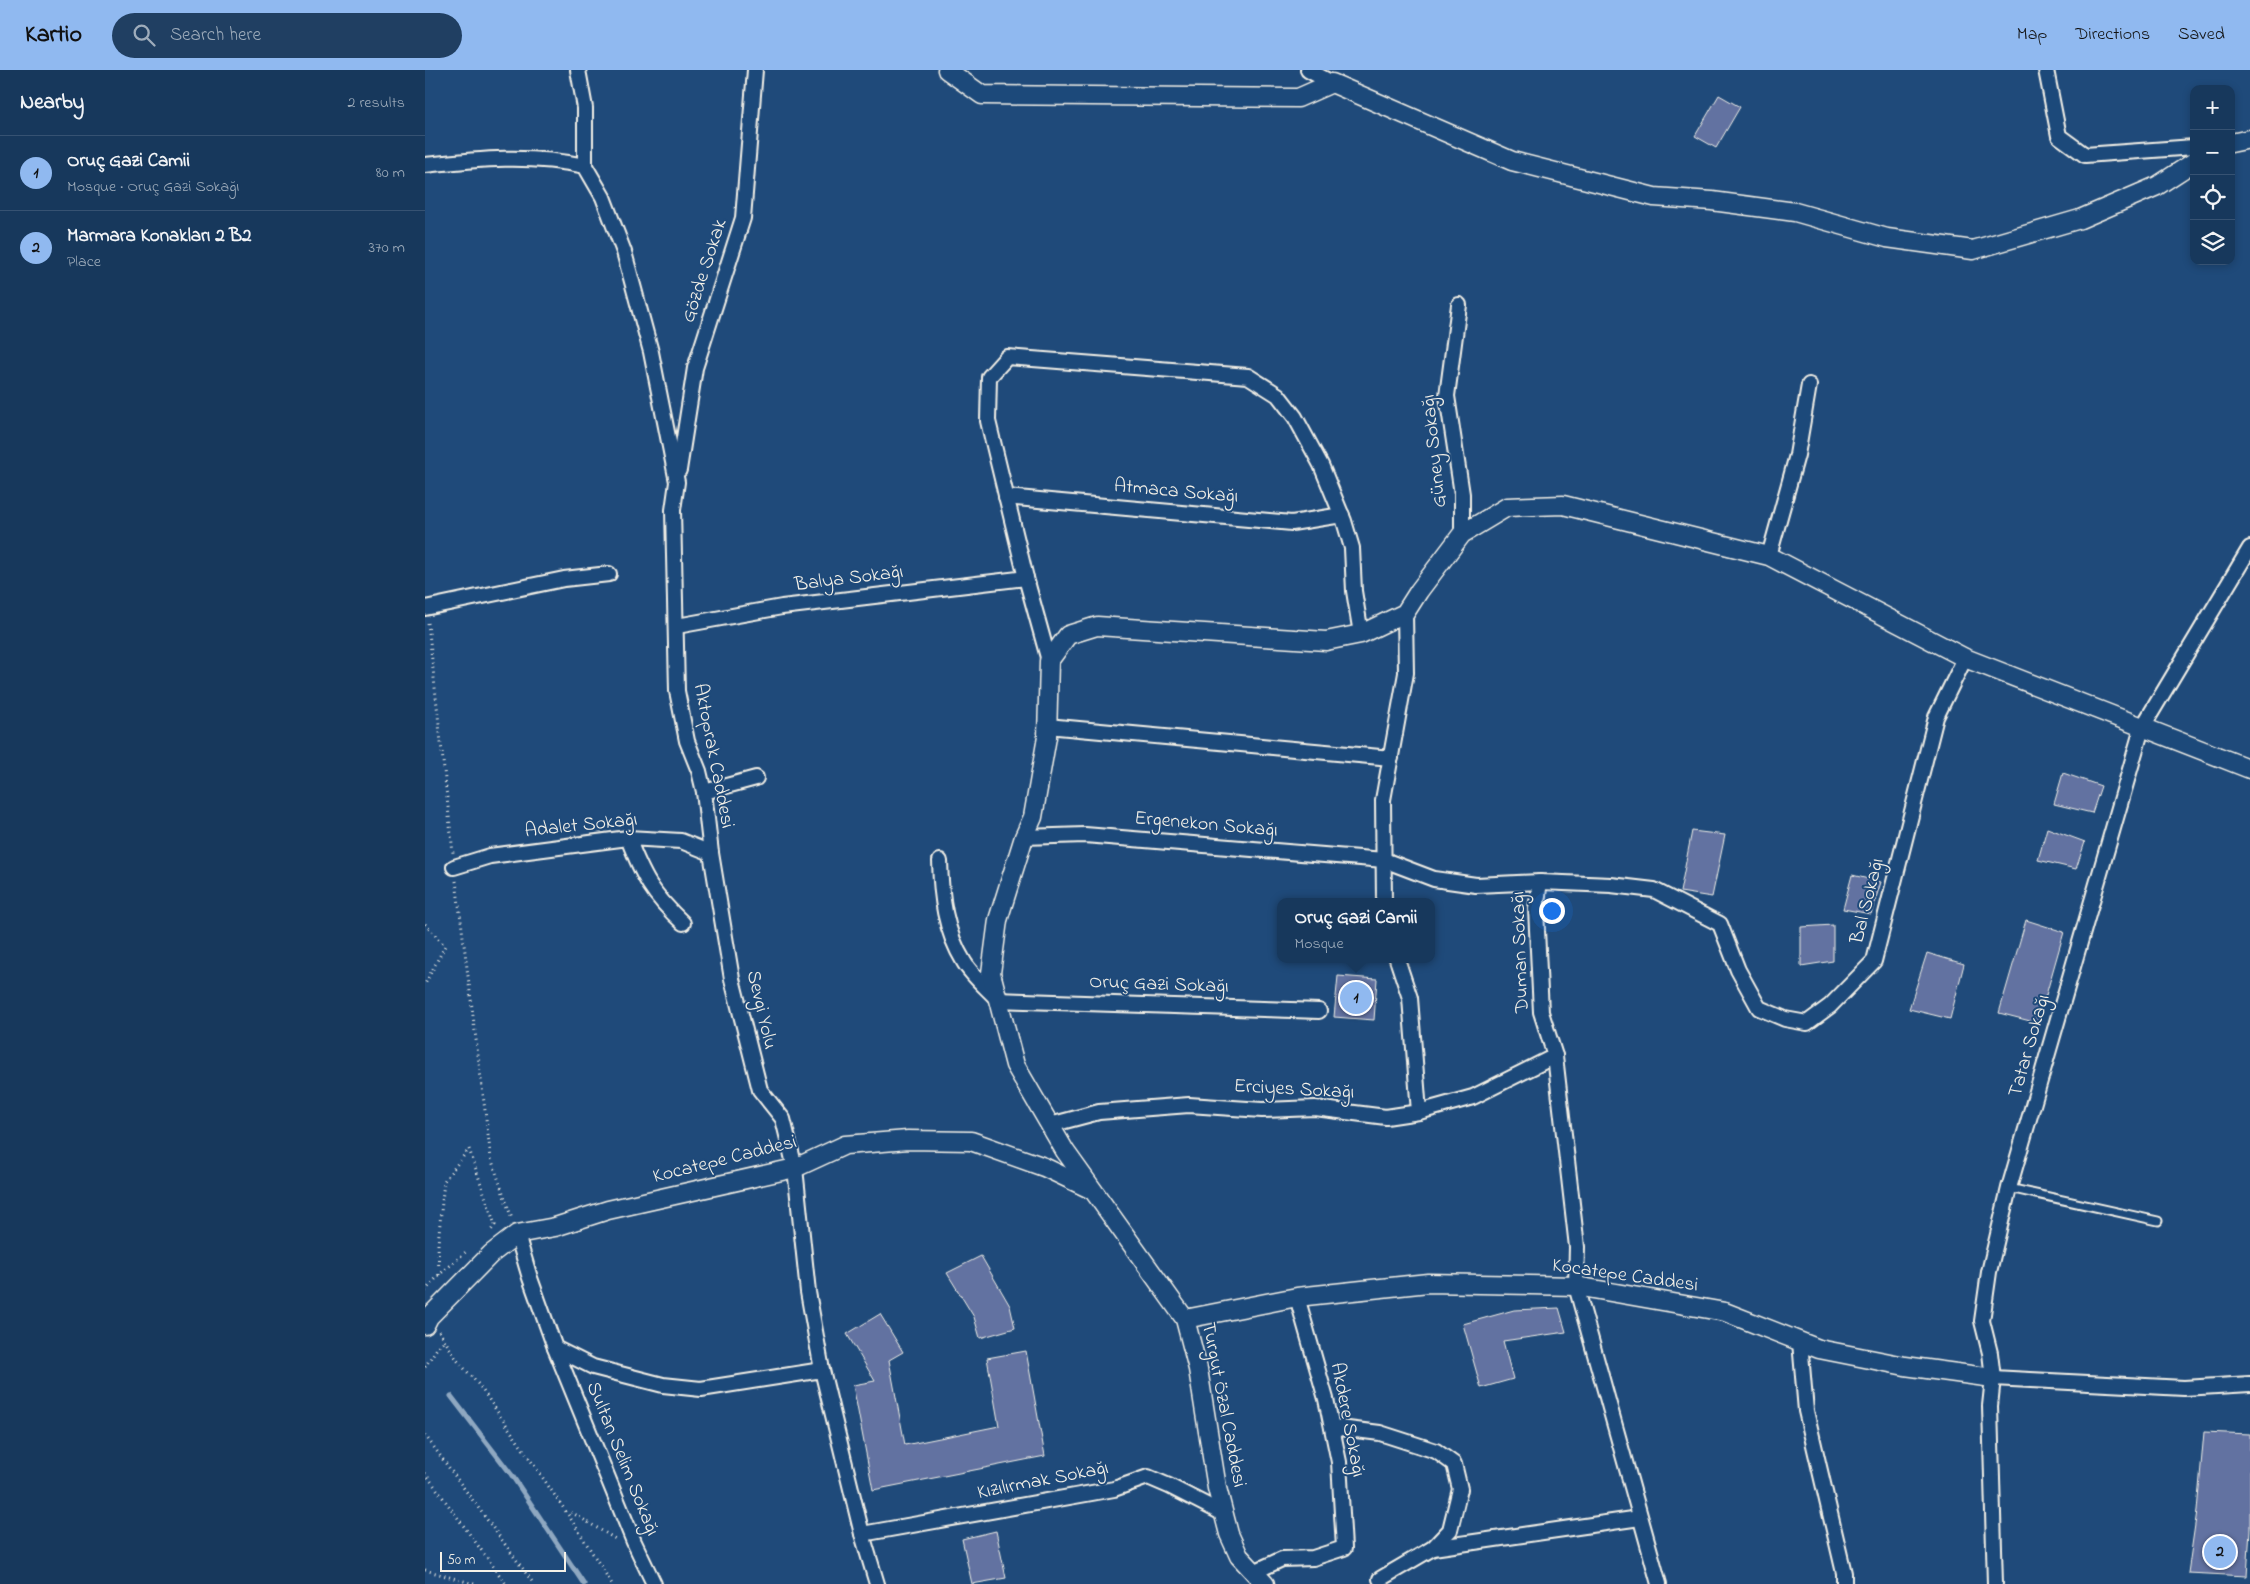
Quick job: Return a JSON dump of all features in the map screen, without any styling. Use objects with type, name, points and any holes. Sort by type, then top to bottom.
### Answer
[{"type":"street","points":[[578,70],[585,108],[585,166],[603,197],[624,252],[651,352],[677,482]]},
{"type":"street","name":"Gözde Sokak","points":[[674,577],[673,510],[695,368],[743,218],[755,70]]},
{"type":"street","points":[[947,70],[982,95],[1298,98],[1333,83]]},
{"type":"street","points":[[1308,70],[1333,83],[1512,161],[1654,197],[1712,201],[1795,212],[1887,238],[1973,250],[2080,220],[2157,186],[2190,165]]},
{"type":"street","points":[[2046,70],[2059,136],[2085,155],[2190,147]]},
{"type":"street","points":[[2235,142],[2250,139]]},
{"type":"street","points":[[425,165],[501,157],[559,160],[585,166]]},
{"type":"street","name":"Güney Sokağı","points":[[1459,305],[1447,396],[1462,494],[1462,534]]},
{"type":"street","points":[[1049,661],[1026,578],[988,421],[989,377],[1007,357],[1248,376],[1278,395],[1295,417],[1321,465],[1342,515],[1352,548],[1354,592],[1361,634]]},
{"type":"street","points":[[1769,556],[1797,455],[1809,385]]},
{"type":"street","name":"Atmaca Sokağı","points":[[1006,496],[1292,523],[1342,515]]},
{"type":"street","points":[[1049,661],[1069,635],[1097,626],[1327,641],[1361,634],[1405,612],[1462,534],[1507,507],[1563,504],[1769,556],[1965,658],[2250,769]]},
{"type":"street","name":"Tatar Sokağı","points":[[1995,1584],[1990,1406],[1993,1378],[1990,1353],[1982,1320],[1989,1272],[2009,1188],[2143,728],[2250,548]]},
{"type":"street","points":[[426,608],[564,579],[609,574]]},
{"type":"street","name":"Aktoprak Caddesi","points":[[674,577],[677,626],[677,691],[687,741],[699,771],[704,792],[711,853]]},
{"type":"street","name":"Balya Sokağı","points":[[677,626],[782,607],[1026,578]]},
{"type":"street","points":[[1384,898],[1383,800],[1406,673],[1405,612]]},
{"type":"street","name":"Bal Sokağı","points":[[1540,882],[1611,885],[1654,890],[1720,924],[1738,970],[1759,1008],[1785,1019],[1807,1023],[1830,1006],[1873,962],[1937,717],[1965,658]]},
{"type":"street","name":"Turgut Özal Caddesi","points":[[1049,661],[1047,726],[1033,817],[1024,837],[999,920],[991,973],[1015,1065],[1050,1125],[1093,1190],[1185,1319],[1198,1369],[1229,1534],[1239,1556],[1260,1578]]},
{"type":"street","points":[[1047,726],[1391,758]]},
{"type":"street","points":[[704,792],[756,778]]},
{"type":"street","name":"Ergenekon Sokağı","points":[[1024,837],[1085,835],[1385,860]]},
{"type":"street","points":[[628,838],[642,873],[661,903],[683,923]]},
{"type":"street","name":"Adalet Sokağı","points":[[454,867],[490,856],[628,838],[681,841],[711,853]]},
{"type":"street","name":"Sevgi Yolu","points":[[711,853],[732,979],[747,1044],[760,1090],[783,1119],[795,1168],[808,1292],[823,1370],[862,1534],[877,1584]]},
{"type":"street","name":"Duman Sokağı","points":[[1385,860],[1434,879],[1467,884],[1540,882],[1536,908],[1541,1012],[1555,1056],[1577,1247],[1576,1286],[1659,1584]]},
{"type":"street","points":[[940,861],[941,890],[945,918],[964,964],[998,1000]]},
{"type":"street","points":[[1398,963],[1410,998],[1419,1112]]},
{"type":"street","name":"Oruç Gazi Sokağı","points":[[998,1000],[1319,1011]]},
{"type":"street","name":"Erciyes Sokağı","points":[[1050,1125],[1099,1112],[1189,1105],[1262,1110],[1315,1108],[1387,1116],[1419,1112],[1473,1097],[1555,1056]]},
{"type":"street","name":"Kocatepe Caddesi","points":[[425,1325],[429,1317],[491,1254],[517,1234],[555,1227],[608,1210],[795,1168],[845,1145],[908,1140],[971,1141],[1044,1167],[1093,1190]]},
{"type":"street","name":"Sultan Selim Sokağı","points":[[517,1234],[530,1278],[555,1348],[653,1584]]},
{"type":"street","name":"Kocatepe Caddesi","points":[[1185,1319],[1297,1297],[1428,1283],[1576,1286],[1725,1312],[1819,1349],[1895,1364],[1993,1378]]},
{"type":"street","name":"Akdere Sokağı","points":[[1260,1578],[1282,1559],[1313,1558],[1344,1548],[1339,1462],[1326,1399],[1297,1297]]},
{"type":"street","points":[[1800,1342],[1806,1411],[1844,1573],[1844,1584]]},
{"type":"street","points":[[555,1348],[593,1367],[663,1385],[701,1389],[823,1370]]},
{"type":"street","points":[[1993,1378],[2184,1388],[2250,1384]]},
{"type":"street","points":[[1332,1428],[1380,1433],[1436,1452],[1453,1464],[1460,1489],[1450,1530],[1433,1548],[1380,1579]]},
{"type":"street","name":"Kızılırmak Sokağı","points":[[862,1534],[1114,1489],[1148,1477],[1224,1514]]},
{"type":"street","points":[[1433,1548],[1640,1518]]},
{"type":"lane","points":[[2009,1188],[2158,1221]]},
{"type":"path","points":[[426,608],[454,867],[491,1158],[517,1234]]},
{"type":"path","points":[[425,924],[445,946],[425,984]]},
{"type":"path","points":[[439,1275],[438,1244],[445,1181],[469,1150],[495,1225],[489,1233]]},
{"type":"path","points":[[425,1291],[439,1275],[475,1245]]},
{"type":"path","points":[[425,1367],[437,1348],[445,1340],[457,1360],[479,1385],[569,1516],[612,1584]]},
{"type":"path","points":[[425,1435],[535,1584]]},
{"type":"path","points":[[425,1473],[505,1584]]},
{"type":"path","points":[[571,1512],[622,1543]]},
{"type":"path","points":[[425,1570],[474,1584]]},
{"type":"building","points":[[1719,95],[1740,107],[1716,148],[1695,136]]},
{"type":"building","points":[[2063,773],[2101,786],[2092,813],[2054,804]]},
{"type":"building","points":[[2047,828],[2085,842],[2076,869],[2038,860]]},
{"type":"building","points":[[1692,831],[1725,835],[1712,897],[1680,892]]},
{"type":"building","points":[[1852,875],[1881,882],[1871,914],[1843,909]]},
{"type":"building","points":[[2026,920],[2064,932],[2038,1023],[1999,1013]]},
{"type":"building","points":[[1833,925],[1833,961],[1801,966],[1801,927]]},
{"type":"building","points":[[1927,953],[1964,964],[1950,1019],[1909,1009]]},
{"type":"building","points":[[1338,976],[1377,979],[1374,1020],[1334,1017]]},
{"type":"building","points":[[981,1256],[1010,1306],[1015,1328],[980,1338],[974,1317],[947,1273]]},
{"type":"building","points":[[1559,1308],[1566,1332],[1503,1341],[1513,1379],[1481,1388],[1463,1324],[1514,1310]]},
{"type":"building","points":[[880,1314],[903,1352],[889,1360],[905,1445],[999,1426],[987,1358],[1026,1351],[1045,1456],[873,1490],[853,1385],[875,1381],[847,1334]]},
{"type":"building","points":[[2204,1432],[2250,1434],[2250,1530],[2247,1576],[2188,1573],[2197,1511]]},
{"type":"building","points":[[996,1531],[1006,1578],[972,1584],[962,1539]]},
{"type":"waterway","points":[[451,1396],[511,1474],[584,1584]]},
{"type":"place","name":"Oruç Gazi Camii","points":[[1356,998]]},
{"type":"place","name":"Marmara Konakları 2 B2","points":[[2220,1552]]}]
